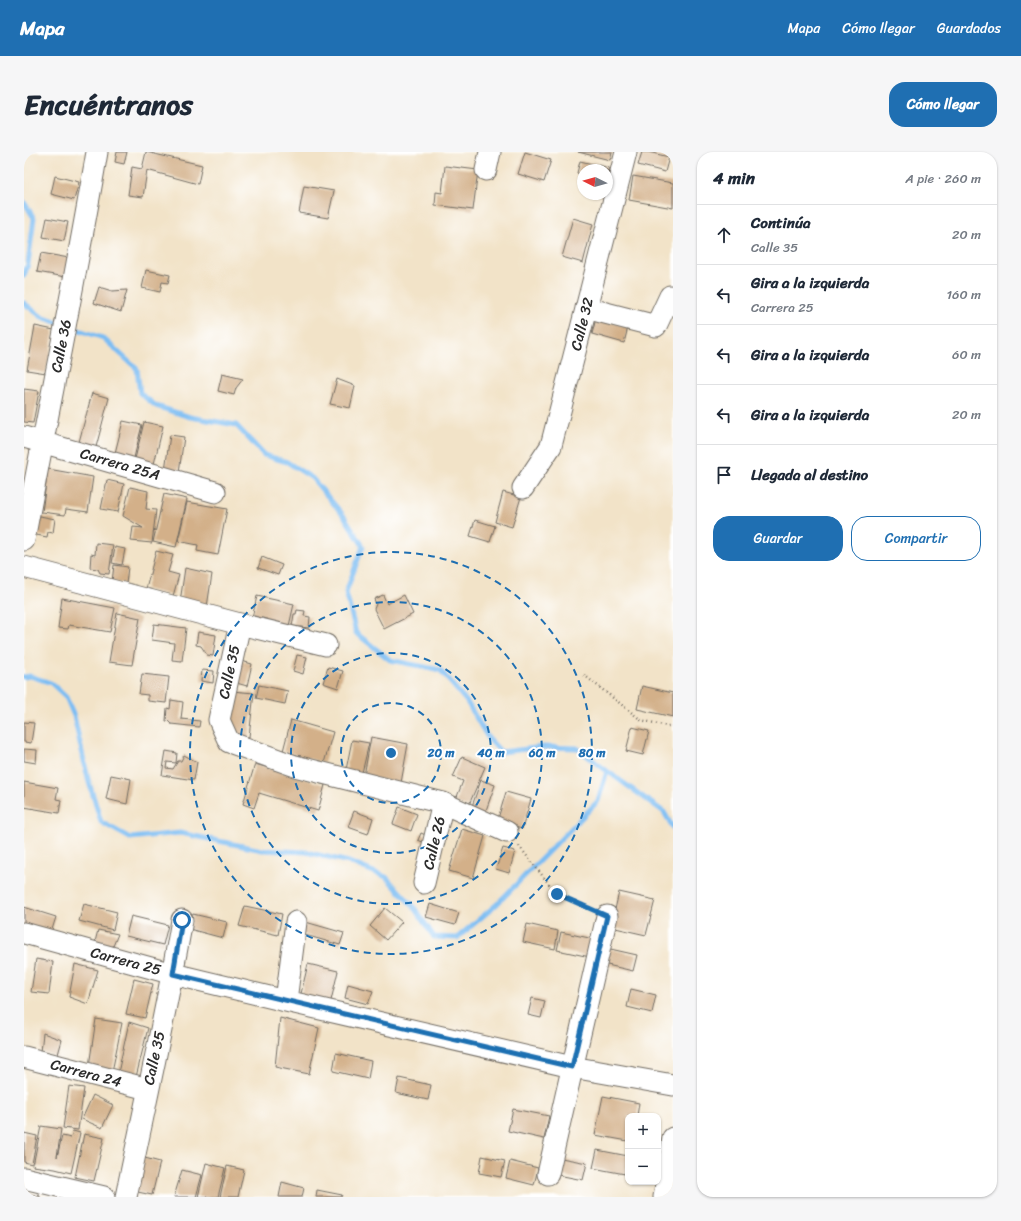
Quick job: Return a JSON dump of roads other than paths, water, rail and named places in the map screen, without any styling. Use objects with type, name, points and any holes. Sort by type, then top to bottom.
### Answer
[{"type":"street","name":"Calle 36","points":[[24,540],[33,440],[52,389],[80,251],[97,152]]},
{"type":"street","name":"Calle 32","points":[[523,488],[551,446],[626,152]]},
{"type":"street","points":[[586,308],[656,326],[670,296],[673,297]]},
{"type":"street","name":"Carrera 25A","points":[[33,440],[215,492]]},
{"type":"street","points":[[24,567],[326,645]]},
{"type":"street","name":"Calle 35","points":[[240,624],[219,720],[229,742],[296,766],[443,803]]},
{"type":"street","points":[[443,803],[507,832]]},
{"type":"street","name":"Calle 26","points":[[424,882],[443,803]]},
{"type":"street","points":[[548,1174],[607,916]]},
{"type":"street","name":"Calle 35","points":[[126,1197],[173,974],[182,920]]},
{"type":"street","points":[[286,1001],[296,922]]},
{"type":"street","name":"Carrera 25","points":[[24,933],[173,974],[286,1001],[572,1067],[673,1084]]},
{"type":"street","name":"Carrera 24","points":[[24,1057],[148,1089]]},
{"type":"street","points":[[664,1197],[673,1138]]},
{"type":"street","points":[[24,1178],[104,1197]]},
{"type":"waterway","points":[[24,202],[34,218],[28,264],[24,276]]},
{"type":"waterway","points":[[24,303],[42,317],[61,324]]},
{"type":"waterway","points":[[70,327],[103,338],[137,369],[140,393],[156,406],[190,417],[236,425],[264,455],[287,462],[312,478],[344,516],[363,546],[346,592],[356,633],[390,660],[440,670],[467,702],[488,738],[501,752],[544,747],[577,748],[664,812],[673,828]]},
{"type":"waterway","points":[[24,677],[30,676],[51,683],[66,697],[74,716],[88,779],[101,822],[130,838],[180,833],[262,850],[306,852],[349,862],[386,877],[413,906],[434,937],[457,938],[496,905],[598,801],[607,771]]}]
